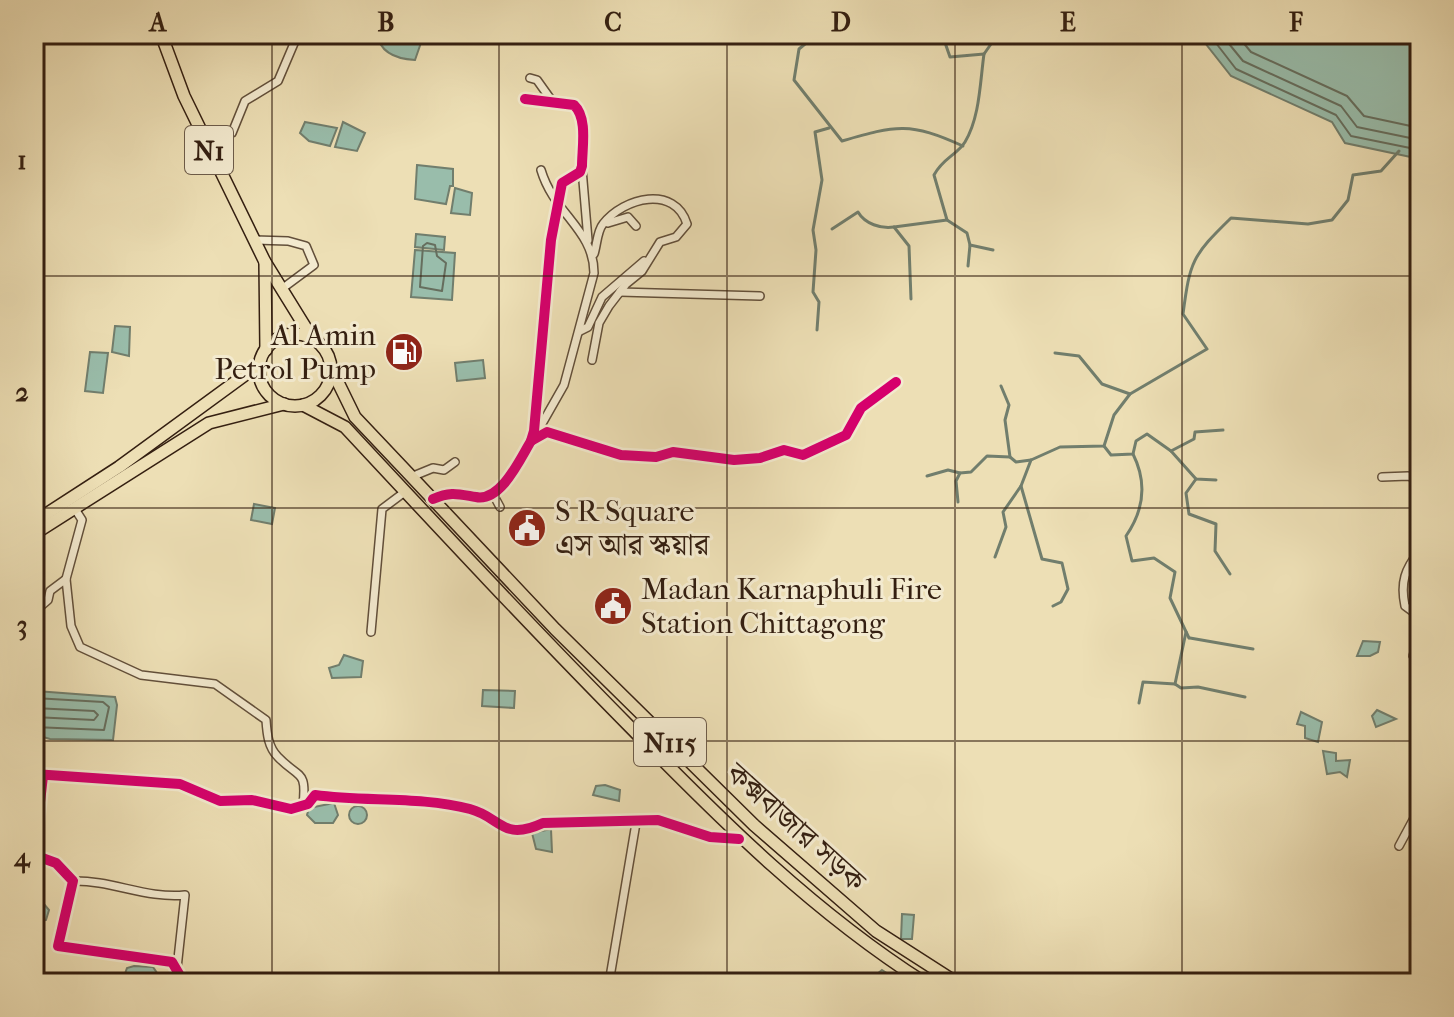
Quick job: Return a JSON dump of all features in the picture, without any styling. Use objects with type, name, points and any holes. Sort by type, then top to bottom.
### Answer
[{"type":"highway","name":"N1","points":[[161,34],[206,144],[265,262],[312,338]]},
{"type":"highway","name":"N1","points":[[265,262],[266,350]]},
{"type":"highway","points":[[34,522],[142,451],[260,364],[266,350],[287,335],[312,338],[327,354],[331,368],[323,392],[303,405],[284,404],[209,423],[34,534]]},
{"type":"highway","points":[[260,364],[265,388],[284,404]]},
{"type":"highway","name":"কক্সবাজার সড়ক","points":[[331,368],[355,417],[555,629],[754,825],[876,931],[957,983]]},
{"type":"highway","name":"কক্সবাজার সড়ক","points":[[303,405],[345,427],[544,641],[739,839],[865,945],[925,983]]},
{"type":"street","points":[[206,144],[232,133],[245,101],[278,81],[298,34]]},
{"type":"street","points":[[530,78],[537,80],[552,101]]},
{"type":"street","points":[[525,99],[552,101],[579,109],[584,220],[594,254]]},
{"type":"street","points":[[531,441],[557,206],[562,183],[580,172],[582,166]]},
{"type":"street","points":[[541,170],[557,206],[588,241]]},
{"type":"street","points":[[433,499],[452,492],[478,498],[493,494],[556,403],[580,331],[602,225],[630,203],[660,199],[673,202],[683,211],[687,224],[676,237],[660,242],[642,271],[620,292],[599,323],[592,360]]},
{"type":"street","points":[[602,225],[628,217],[636,226]]},
{"type":"street","points":[[255,240],[288,241],[306,246],[314,265],[283,288]]},
{"type":"street","points":[[580,331],[588,327],[602,297],[656,248]]},
{"type":"street","points":[[620,292],[760,296]]},
{"type":"street","points":[[531,441],[547,432],[621,455],[656,457],[673,452],[734,460],[760,458],[784,450],[803,455],[846,435],[861,408],[896,382]]},
{"type":"street","points":[[411,477],[433,468],[444,470],[455,462]]},
{"type":"street","points":[[1382,477],[1408,476],[1420,480]]},
{"type":"street","points":[[371,632],[382,509],[406,491]]},
{"type":"street","points":[[493,494],[500,507]]},
{"type":"street","points":[[75,509],[82,520],[66,579],[71,626],[80,647],[141,675],[215,684],[266,720],[269,744],[278,758],[302,774],[305,783],[303,805]]},
{"type":"street","points":[[1420,550],[1406,568],[1402,590],[1405,606],[1420,617]]},
{"type":"street","points":[[34,612],[48,600],[50,591],[66,579]]},
{"type":"street","points":[[1420,634],[1413,656],[1420,663]]},
{"type":"street","points":[[34,774],[180,784],[220,801],[252,800],[291,809],[303,805],[315,795],[442,805],[480,812],[505,829],[530,829],[543,823],[636,823],[658,820],[710,837],[739,839]]},
{"type":"street","points":[[43,776],[34,855],[56,863],[73,881],[134,888],[164,897],[185,895],[177,968],[179,983]]},
{"type":"street","points":[[1399,846],[1420,807]]},
{"type":"street","points":[[609,983],[636,823]]},
{"type":"street","points":[[73,881],[58,946],[172,962],[177,968]]},
{"type":"water","points":[[377,34],[424,34],[415,60],[390,54]]},
{"type":"water","points":[[1198,34],[1420,34],[1420,159],[1345,143],[1332,122],[1231,76]]},
{"type":"water","points":[[305,122],[337,128],[330,146],[309,141],[300,133]]},
{"type":"water","points":[[343,122],[365,133],[357,151],[335,147]]},
{"type":"water","points":[[417,165],[453,169],[453,186],[450,186],[446,204],[415,199]]},
{"type":"water","points":[[455,188],[472,193],[470,215],[451,213]]},
{"type":"water","points":[[416,234],[445,237],[444,250],[415,247]]},
{"type":"water","points":[[415,250],[455,253],[452,300],[411,297]]},
{"type":"water","points":[[115,326],[130,327],[129,356],[112,352]]},
{"type":"water","points":[[90,352],[108,353],[103,393],[85,391]]},
{"type":"water","points":[[483,360],[485,378],[457,381],[455,363]]},
{"type":"water","points":[[254,504],[275,508],[272,524],[251,520]]},
{"type":"water","points":[[1363,641],[1380,642],[1378,652],[1370,656],[1357,656]]},
{"type":"water","points":[[344,655],[363,661],[361,677],[332,678],[329,668],[339,665]]},
{"type":"water","points":[[483,690],[515,691],[514,708],[482,706]]},
{"type":"water","points":[[36,691],[115,697],[113,740],[50,739],[36,735]]},
{"type":"water","points":[[1377,710],[1396,719],[1376,727],[1372,716]]},
{"type":"water","points":[[1301,712],[1322,722],[1318,742],[1305,738],[1305,726],[1297,724]]},
{"type":"water","points":[[1323,751],[1336,753],[1336,761],[1350,760],[1347,777],[1340,772],[1327,774]]},
{"type":"water","points":[[605,785],[620,790],[619,801],[593,795],[596,786]]},
{"type":"water","points":[[334,803],[338,815],[333,823],[315,823],[307,815],[309,808]]},
{"type":"water","points":[[358,806],[367,815],[358,824],[349,815]]},
{"type":"water","points":[[551,829],[552,852],[536,849],[532,833]]},
{"type":"water","points":[[38,897],[49,910],[46,920],[34,923],[34,900]]},
{"type":"water","points":[[902,914],[914,915],[912,939],[901,939]]},
{"type":"water","points":[[153,967],[157,973],[154,983],[122,982],[127,968]]},
{"type":"water","points":[[882,970],[901,982],[902,983],[866,983]]},
{"type":"waterway","points":[[817,34],[799,49],[794,80],[842,141],[903,128],[929,133],[963,146]]},
{"type":"waterway","points":[[911,299],[909,246],[894,227],[947,220],[934,175],[965,142],[970,132],[977,111],[984,54],[950,57],[942,34]]},
{"type":"waterway","points":[[984,54],[998,34]]},
{"type":"waterway","points":[[1008,34],[1012,35]]},
{"type":"waterway","points":[[817,330],[819,302],[813,292],[816,250],[813,230],[822,180],[815,132],[829,128]]},
{"type":"waterway","points":[[1001,386],[1009,405],[1005,420],[1010,457],[1016,462],[1031,460],[1060,447],[1104,446],[1114,415],[1130,394],[1207,349],[1183,314],[1195,260],[1218,231],[1231,218],[1308,224],[1332,220],[1348,200],[1353,175],[1381,171],[1399,151]]},
{"type":"waterway","points":[[832,229],[858,212],[874,225],[894,227]]},
{"type":"waterway","points":[[947,220],[967,233],[970,245],[968,266]]},
{"type":"waterway","points":[[970,245],[993,250]]},
{"type":"waterway","points":[[1055,353],[1079,356],[1102,384],[1130,394]]},
{"type":"waterway","points":[[1171,451],[1194,439],[1195,432],[1223,430]]},
{"type":"waterway","points":[[1104,446],[1111,455],[1133,454],[1136,441],[1147,434],[1171,451],[1196,479],[1216,480]]},
{"type":"waterway","points":[[1133,454],[1140,475],[1142,496],[1137,516],[1126,536],[1132,561],[1154,558],[1175,572],[1170,598],[1189,638]]},
{"type":"waterway","points":[[958,502],[956,481],[960,473],[971,472],[987,456],[1010,457]]},
{"type":"waterway","points":[[995,557],[1006,527],[1003,512],[1021,486],[1031,460]]},
{"type":"waterway","points":[[927,476],[948,470],[960,473]]},
{"type":"waterway","points":[[1196,479],[1186,493],[1189,514],[1216,524],[1215,551],[1230,574]]},
{"type":"waterway","points":[[1021,486],[1042,559],[1062,563],[1068,589],[1061,602],[1053,606]]},
{"type":"waterway","points":[[1139,703],[1143,682],[1175,684],[1186,632]]},
{"type":"waterway","points":[[1190,638],[1253,649]]},
{"type":"waterway","points":[[1175,684],[1181,688],[1198,687],[1245,697]]},
{"type":"cycle path","points":[[433,499],[450,494],[485,497],[494,493],[515,468],[534,431],[551,240],[562,183],[580,172],[582,166],[583,134],[581,117],[574,105],[525,99]]},
{"type":"cycle path","points":[[531,441],[547,432],[621,455],[656,457],[673,452],[734,460],[760,458],[784,450],[803,455],[846,435],[861,408],[896,382]]},
{"type":"cycle path","points":[[34,774],[180,784],[220,801],[252,800],[291,809],[308,804],[315,795],[432,802],[470,809],[503,826],[519,830],[543,823],[658,820],[710,837],[739,839]]},
{"type":"cycle path","points":[[43,776],[34,855],[56,863],[73,881],[58,946],[172,962],[179,974],[179,983]]},
{"type":"place","name":"Al Amin Petrol Pump","points":[[404,352]]},
{"type":"place","name":"S R Square এস আর স্কয়ার","points":[[527,528]]},
{"type":"place","name":"Madan Karnaphuli Fire Station Chittagong","points":[[613,606]]}]
